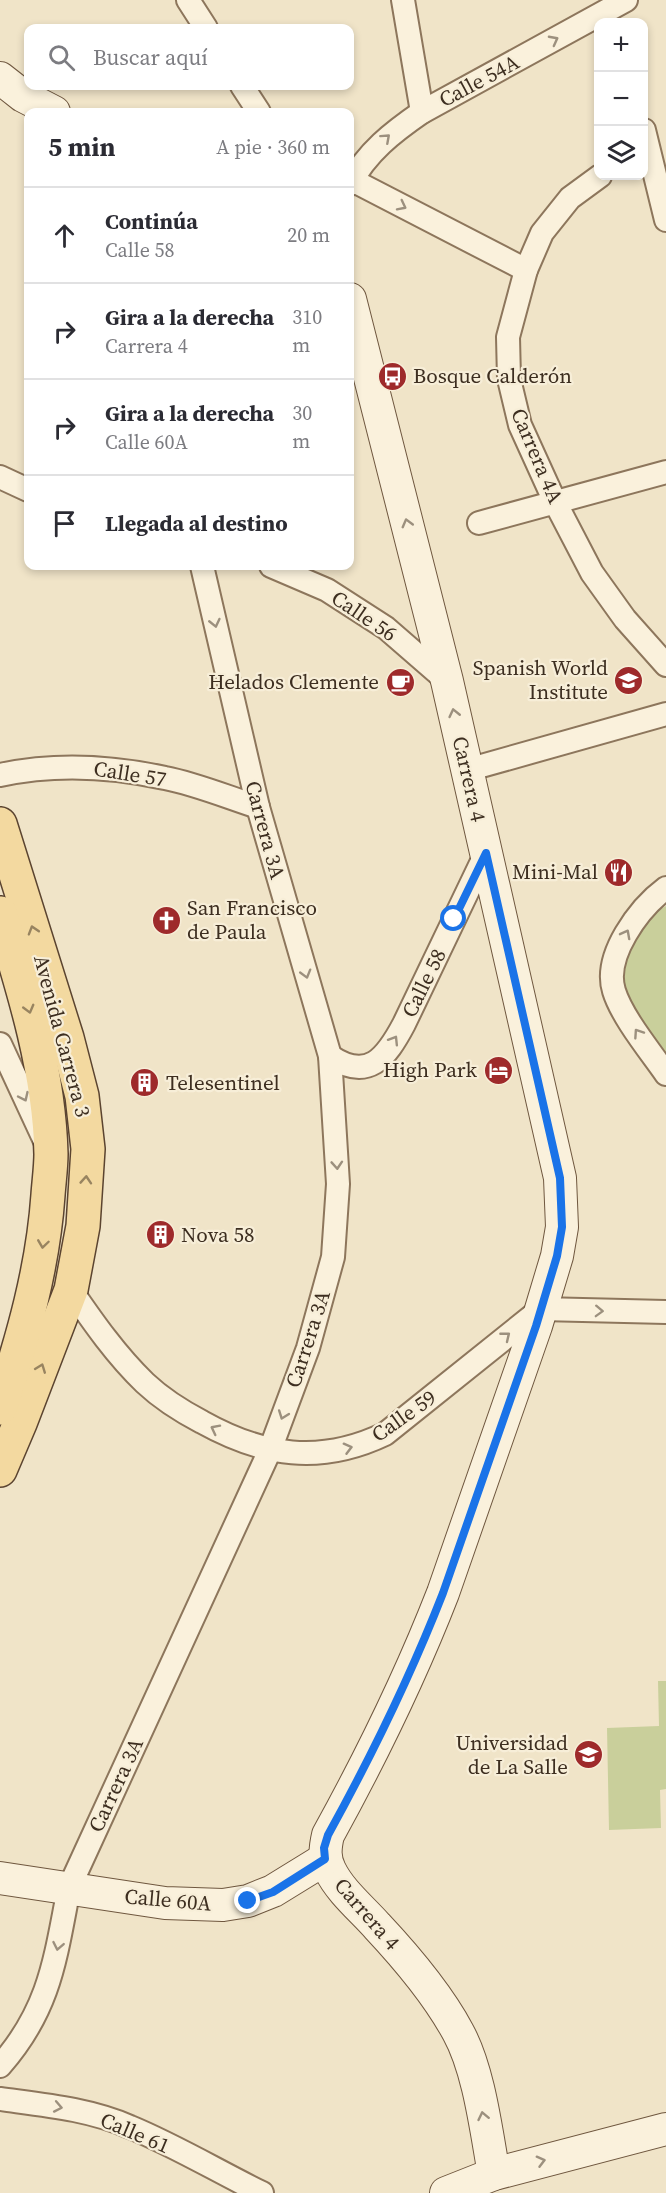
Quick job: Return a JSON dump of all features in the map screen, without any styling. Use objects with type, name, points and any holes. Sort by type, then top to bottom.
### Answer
[{"type":"main road","name":"Avenida Carrera 3","points":[[0,824],[67,1038],[82,1096],[88,1149],[83,1226],[71,1290],[10,1415]]},
{"type":"main road","name":"Avenida Carrera 3","points":[[0,913],[30,1012],[39,1053],[51,1154],[40,1262],[23,1337],[10,1415]]},
{"type":"main road","points":[[0,1470],[10,1415]]},
{"type":"street","points":[[188,0],[203,24]]},
{"type":"street","points":[[403,0],[422,112]]},
{"type":"street","name":"Calle 54A","points":[[354,175],[370,152],[395,130],[422,112],[617,8]]},
{"type":"street","points":[[0,78],[23,96],[46,108]]},
{"type":"street","points":[[245,90],[256,108]]},
{"type":"street","points":[[653,150],[666,220]]},
{"type":"street","name":"Carrera 4A","points":[[595,180],[570,198],[542,233],[526,270],[508,337],[509,379],[520,425],[555,502],[592,573],[625,620],[666,665]]},
{"type":"street","points":[[354,183],[526,270]]},
{"type":"street","name":"Carrera 4","points":[[354,315],[447,681],[560,1178],[562,1227],[557,1256],[541,1309],[440,1602],[395,1702],[328,1835],[324,1848],[325,1859],[339,1884],[420,1975],[459,2033],[478,2093],[494,2174]]},
{"type":"street","points":[[478,523],[666,472]]},
{"type":"street","points":[[0,477],[24,488]]},
{"type":"street","name":"Carrera 3A","points":[[0,2067],[34,2021],[47,1991],[57,1953],[69,1888],[270,1450],[308,1348],[333,1257],[338,1184],[330,1056],[258,807],[203,570]]},
{"type":"street","name":"Calle 56","points":[[280,570],[327,590],[386,628],[447,681]]},
{"type":"street","points":[[467,770],[666,714]]},
{"type":"street","name":"Calle 57","points":[[0,775],[54,767],[104,767],[167,778],[258,807]]},
{"type":"street","name":"Calle 58","points":[[330,1056],[343,1065],[356,1068],[370,1065],[382,1058],[394,1043],[486,853]]},
{"type":"street","points":[[666,888],[650,902],[630,926],[617,956],[612,981],[620,1005],[666,1074]]},
{"type":"street","points":[[0,1044],[51,1154]]},
{"type":"street","name":"Calle 59","points":[[71,1290],[118,1353],[146,1383],[175,1407],[246,1444],[302,1454],[337,1451],[365,1443],[385,1434],[541,1309]]},
{"type":"street","points":[[541,1309],[666,1312]]},
{"type":"street","name":"Calle 60A","points":[[0,1878],[165,1904],[223,1905],[248,1901],[273,1892],[325,1859]]},
{"type":"street","name":"Calle 61","points":[[0,2099],[98,2116],[130,2127],[262,2193]]},
{"type":"street","points":[[446,2193],[494,2174],[666,2129]]},
{"type":"green space","points":[[666,906],[666,1059],[645,1031],[630,1003],[625,988],[624,973],[627,957],[638,934],[652,916]]},
{"type":"green space","points":[[658,1681],[666,1681],[666,1789],[660,1790],[661,1828],[609,1830],[607,1728],[659,1726]]},
{"type":"place","name":"Bosque Calderón","points":[[392,376]]},
{"type":"place","name":"Spanish World Institute","points":[[629,680]]},
{"type":"place","name":"Helados Clemente","points":[[400,682]]},
{"type":"place","name":"Mini-Mal","points":[[619,872]]},
{"type":"place","name":"San Francisco de Paula","points":[[166,920]]},
{"type":"place","name":"High Park","points":[[498,1070]]},
{"type":"place","name":"Telesentinel","points":[[145,1083]]},
{"type":"place","name":"Nova 58","points":[[160,1235]]},
{"type":"place","name":"Universidad de La Salle","points":[[589,1755]]},
{"type":"route","points":[[248,1901],[273,1892],[325,1859],[324,1848],[328,1835],[395,1702],[443,1593],[536,1326],[557,1256],[562,1227],[560,1178],[486,853],[454,919]]}]
